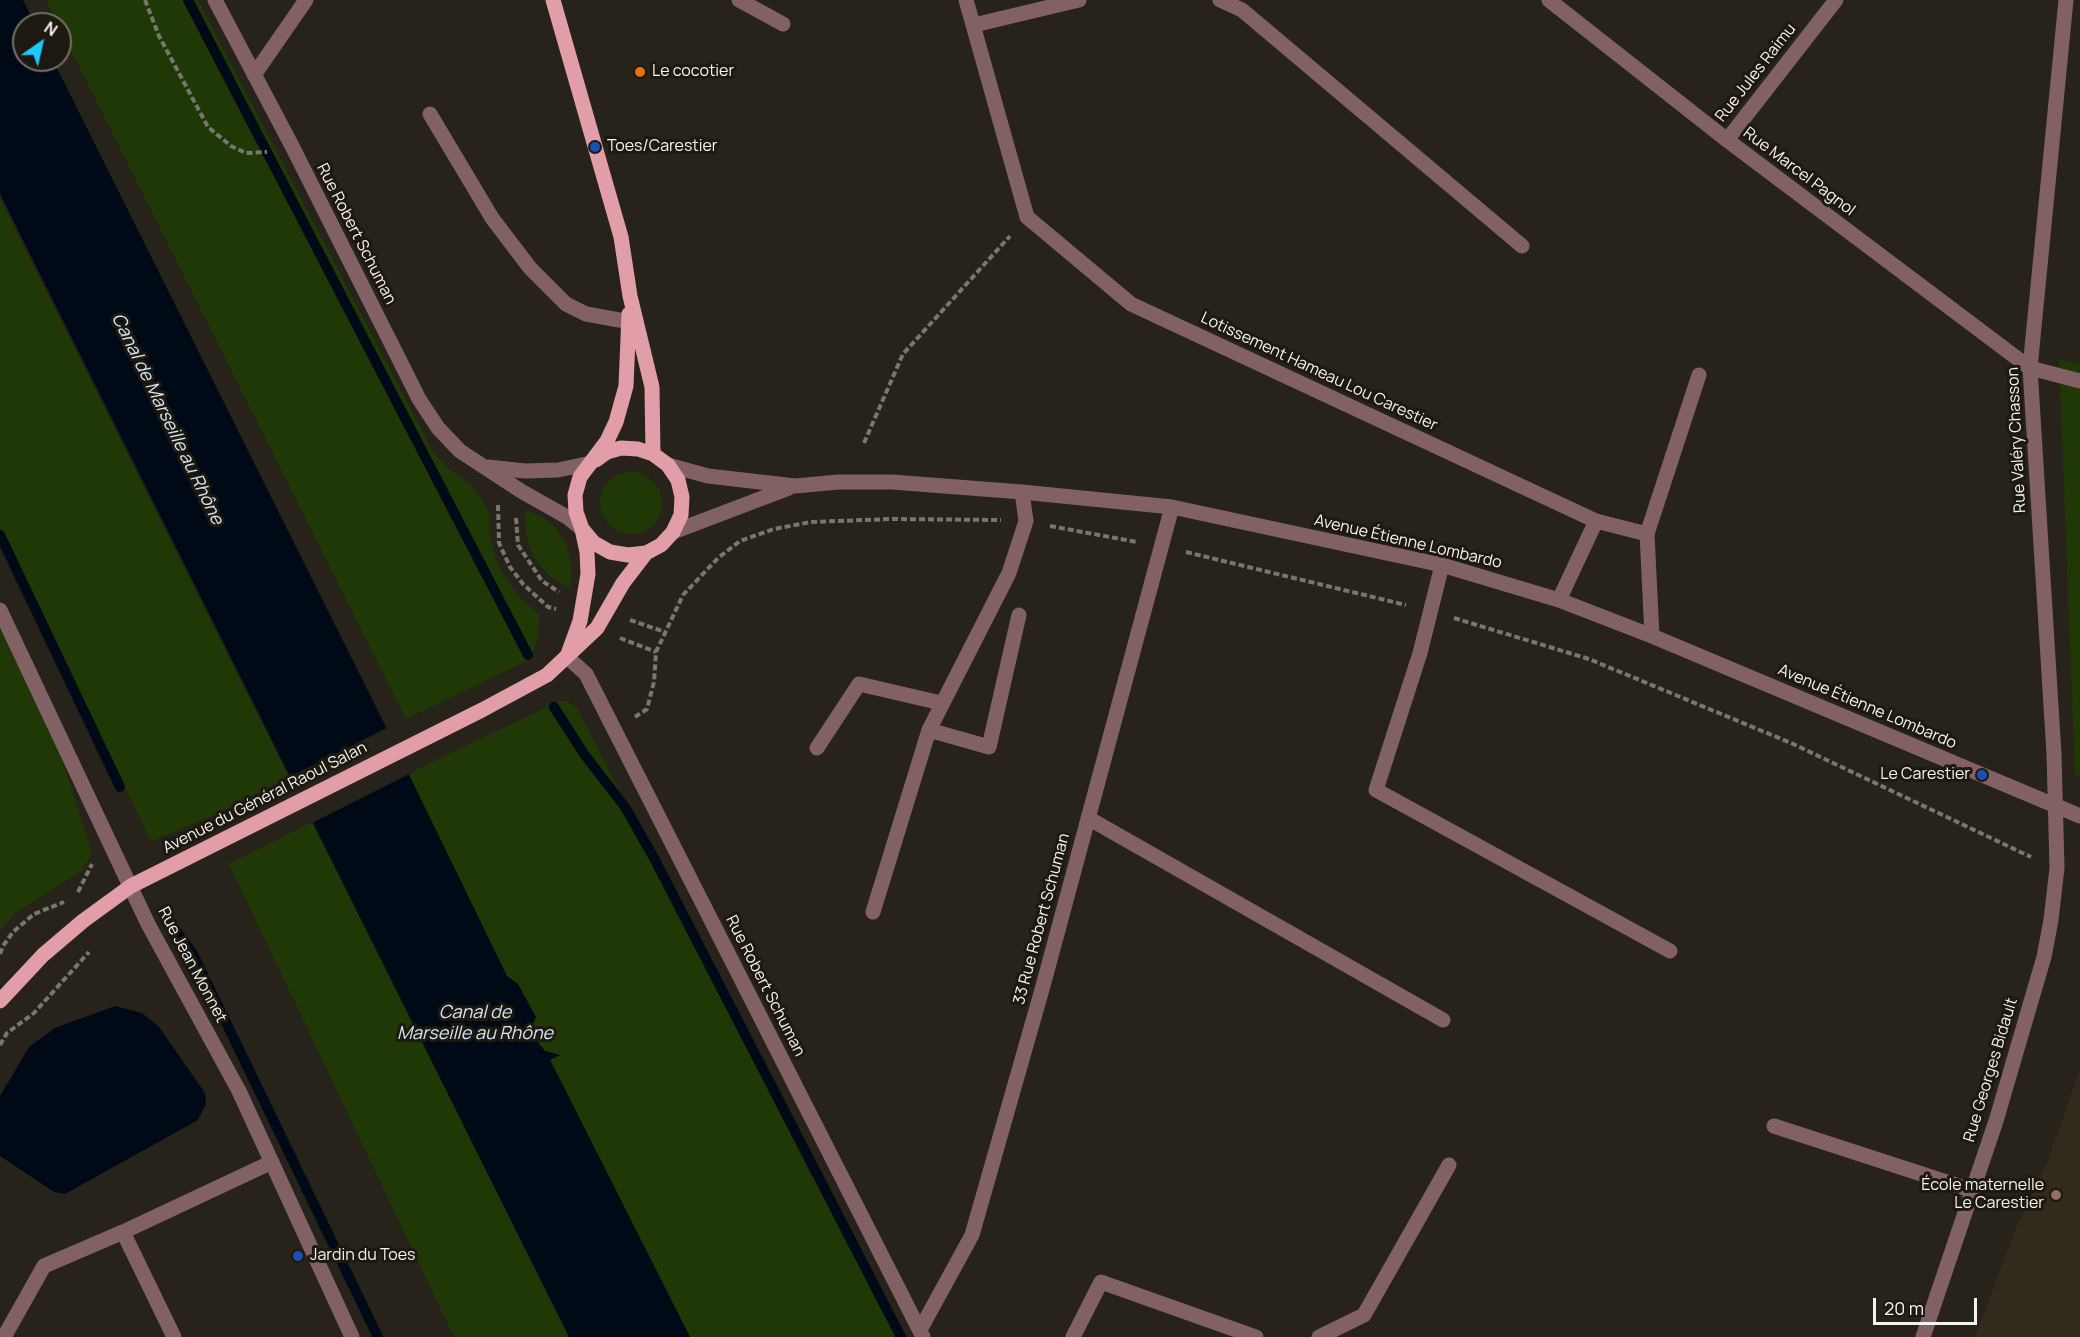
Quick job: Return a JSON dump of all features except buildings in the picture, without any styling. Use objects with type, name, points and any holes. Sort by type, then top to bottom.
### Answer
[{"type":"main road","name":"Avenue du Général Raoul Salan","points":[[553,0],[621,237],[632,323],[626,386],[616,422],[607,441],[580,477],[575,495],[576,513],[587,552],[588,574],[580,621],[567,657]]},
{"type":"main road","name":"Avenue du Général Raoul Salan","points":[[632,323],[652,387],[653,454]]},
{"type":"main road","points":[[591,463],[607,452],[621,448],[638,449],[653,454],[668,465],[678,480],[682,497],[681,515],[674,532]]},
{"type":"main road","points":[[582,529],[594,543],[610,552],[628,555],[646,553]]},
{"type":"main road","name":"Avenue du Général Raoul Salan","points":[[0,1001],[43,955],[82,921],[130,886],[548,675],[597,628],[623,583],[646,553],[661,545],[674,532]]},
{"type":"street","name":"Rue Robert Schuman","points":[[215,0],[292,146],[419,399],[438,428],[460,451],[521,491],[567,517],[582,529]]},
{"type":"street","points":[[254,75],[306,0]]},
{"type":"street","points":[[739,0],[783,24]]},
{"type":"street","points":[[966,0],[1027,217]]},
{"type":"street","points":[[974,25],[1079,0]]},
{"type":"street","points":[[1220,0],[1242,10],[1522,246]]},
{"type":"street","name":"Rue Marcel Pagnol","points":[[1549,0],[1727,140],[2030,368]]},
{"type":"street","name":"Rue Jules Raimu","points":[[1727,140],[1836,0]]},
{"type":"street","name":"Rue Valéry Chasson","points":[[2055,806],[2054,754],[2030,368],[2066,0]]},
{"type":"street","points":[[430,114],[492,218],[530,268],[566,304],[586,314],[632,323]]},
{"type":"street","name":"Lotissement Hameau Lou Carestier","points":[[1027,217],[1131,304],[1596,521],[1647,534]]},
{"type":"street","points":[[2030,368],[2080,381]]},
{"type":"street","points":[[1652,636],[1647,534],[1699,375]]},
{"type":"street","name":"Rue Robert Schuman","points":[[485,467],[525,471],[558,470],[591,463]]},
{"type":"street","name":"Avenue Étienne Lombardo","points":[[668,465],[708,476],[795,486],[839,482],[892,482],[1172,507],[1442,565],[1559,600],[1652,636],[2080,816]]},
{"type":"street","name":"Avenue Étienne Lombardo","points":[[674,532],[795,486]]},
{"type":"street","points":[[873,912],[929,730],[1009,573],[1026,521],[1022,492]]},
{"type":"street","name":"33 Rue Robert Schuman","points":[[921,1334],[972,1235],[1043,986],[1172,507]]},
{"type":"street","points":[[1559,600],[1596,521]]},
{"type":"street","points":[[1442,565],[1420,653],[1376,790],[1670,951]]},
{"type":"street","name":"Rue Jean Monnet","points":[[0,610],[148,924],[238,1090],[352,1337]]},
{"type":"street","points":[[929,730],[989,747],[1018,615]]},
{"type":"street","name":"Rue Robert Schuman","points":[[567,657],[586,674],[921,1334]]},
{"type":"street","points":[[817,747],[860,684],[942,703]]},
{"type":"street","name":"Rue Georges Bidault","points":[[1923,1337],[1996,1121],[2044,957],[2057,868],[2055,806]]},
{"type":"street","points":[[1088,818],[1443,1020]]},
{"type":"street","points":[[1774,1126],[1971,1190]]},
{"type":"street","points":[[4,1337],[44,1266],[123,1232],[272,1162]]},
{"type":"street","points":[[1319,1337],[1364,1315],[1449,1165]]},
{"type":"street","points":[[123,1232],[174,1337]]},
{"type":"street","points":[[1073,1337],[1101,1282],[1256,1337]]},
{"type":"path","points":[[145,0],[159,36],[208,127],[231,146],[246,153],[272,151],[292,146]]},
{"type":"path","points":[[864,443],[903,354],[1027,217]]},
{"type":"path","points":[[498,496],[500,543],[510,567],[523,584],[548,607],[557,610]]},
{"type":"path","points":[[515,516],[518,545],[542,581],[568,597]]},
{"type":"path","points":[[614,730],[647,709],[654,682],[656,652],[682,595],[718,558],[740,541],[774,529],[811,522],[891,519],[1026,521],[1163,546],[1430,611],[1589,659],[1791,743],[2024,854]]},
{"type":"path","points":[[626,618],[665,632]]},
{"type":"path","points":[[613,635],[656,652]]},
{"type":"path","points":[[76,894],[97,853],[102,826]]},
{"type":"path","points":[[0,954],[14,932],[34,914],[71,898]]},
{"type":"shaded area","name":"École maternelle Le Carestier","points":[[2080,1070],[2080,1337],[1975,1337],[2016,1228],[2047,1163]]},
{"type":"green space","points":[[46,0],[198,0],[433,452],[449,469],[470,484],[481,497],[489,513],[489,534],[503,574],[518,596],[540,615],[537,642],[525,662],[406,719],[72,52],[72,12],[52,12]]},
{"type":"green space","points":[[0,199],[289,777],[205,819],[151,841],[0,528]]},
{"type":"green space","points":[[2059,359],[2080,364],[2080,776],[2075,775]]},
{"type":"green space","points":[[631,472],[648,477],[653,481],[657,486],[662,503],[657,520],[653,525],[648,529],[631,534],[614,529],[609,525],[605,520],[600,503],[605,486],[609,481],[614,477]]},
{"type":"green space","points":[[525,510],[542,517],[554,526],[567,546],[572,567],[570,588],[551,577],[534,558],[526,535]]},
{"type":"green space","points":[[0,623],[55,735],[92,854],[80,872],[15,913],[0,930]]},
{"type":"green space","points":[[559,701],[567,701],[577,708],[900,1337],[690,1337],[550,1059],[559,1055],[545,1051],[533,1036],[532,1026],[536,1017],[518,984],[507,976],[408,774]]},
{"type":"green space","points":[[312,822],[569,1337],[454,1337],[229,864]]},
{"type":"water","name":"Canal de Marseille au Rhône","points":[[0,0],[23,0],[29,12],[12,12],[12,72],[59,72],[380,715],[507,976],[518,984],[536,1017],[532,1026],[533,1036],[545,1051],[560,1055],[550,1060],[690,1337],[569,1337],[0,194]]},
{"type":"water","points":[[115,1006],[142,1013],[159,1027],[205,1093],[206,1104],[198,1120],[65,1194],[54,1192],[0,1156],[0,1096],[29,1047],[55,1028]]},
{"type":"pier","points":[[389,727],[411,773],[310,824],[287,778]]},
{"type":"waterway","points":[[188,0],[528,655]]},
{"type":"waterway","points":[[0,535],[120,787]]},
{"type":"waterway","points":[[554,707],[584,754],[625,807],[655,860],[901,1337]]},
{"type":"waterway","points":[[171,924],[193,954],[378,1337]]},
{"type":"place","name":"Le cocotier","points":[[640,72]]},
{"type":"place","name":"Toes/Carestier","points":[[595,147]]},
{"type":"place","name":"Le Carestier","points":[[1982,775]]},
{"type":"place","name":"École maternelle Le Carestier","points":[[2056,1195]]},
{"type":"place","name":"Jardin du Toes","points":[[298,1256]]}]
